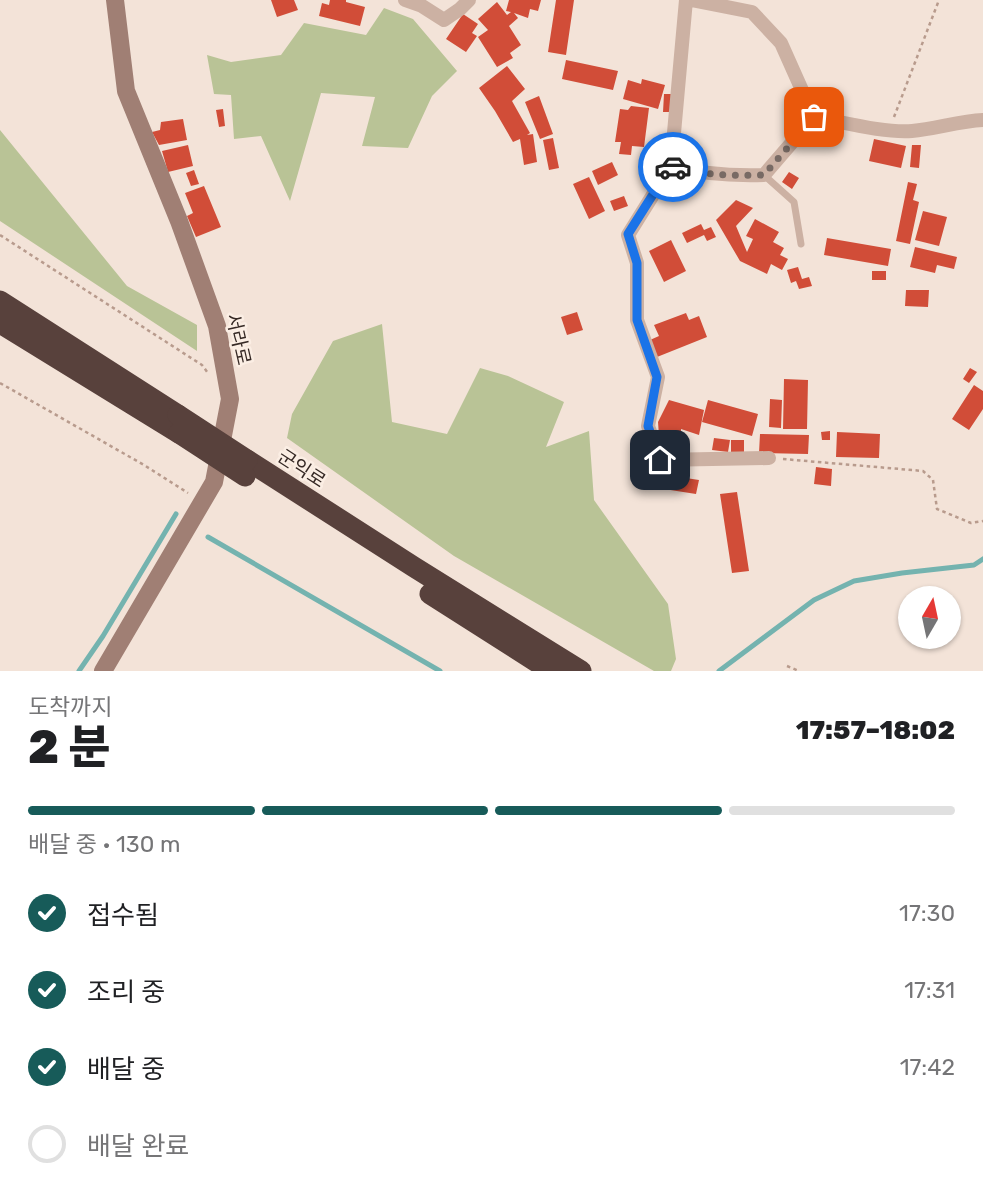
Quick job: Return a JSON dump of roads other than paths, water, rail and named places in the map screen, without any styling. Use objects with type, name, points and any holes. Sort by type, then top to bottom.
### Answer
[{"type":"highway","name":"군익로","points":[[0,301],[179,424],[551,671]]},
{"type":"highway","name":"군익로","points":[[0,323],[179,424]]},
{"type":"highway","name":"군익로","points":[[246,468],[414,567],[581,671]]},
{"type":"street","name":"서라로","points":[[103,671],[214,482],[230,399],[217,326],[179,221],[126,91],[115,0]]},
{"type":"street","points":[[405,0],[422,6],[444,20],[470,0]]},
{"type":"street","points":[[769,458],[660,460],[648,426],[657,377],[637,320],[637,263],[628,234],[671,166],[688,0],[752,12],[780,43],[814,117]]},
{"type":"street","points":[[814,117],[889,130],[912,131],[983,120]]},
{"type":"street","points":[[671,166],[694,172],[733,176],[764,175],[814,117]]},
{"type":"lane","points":[[764,175],[794,202],[801,244]]},
{"type":"waterway","points":[[79,671],[176,514]]},
{"type":"waterway","points":[[208,537],[440,671]]},
{"type":"waterway","points":[[719,671],[814,600],[854,581],[974,565],[983,559]]}]
